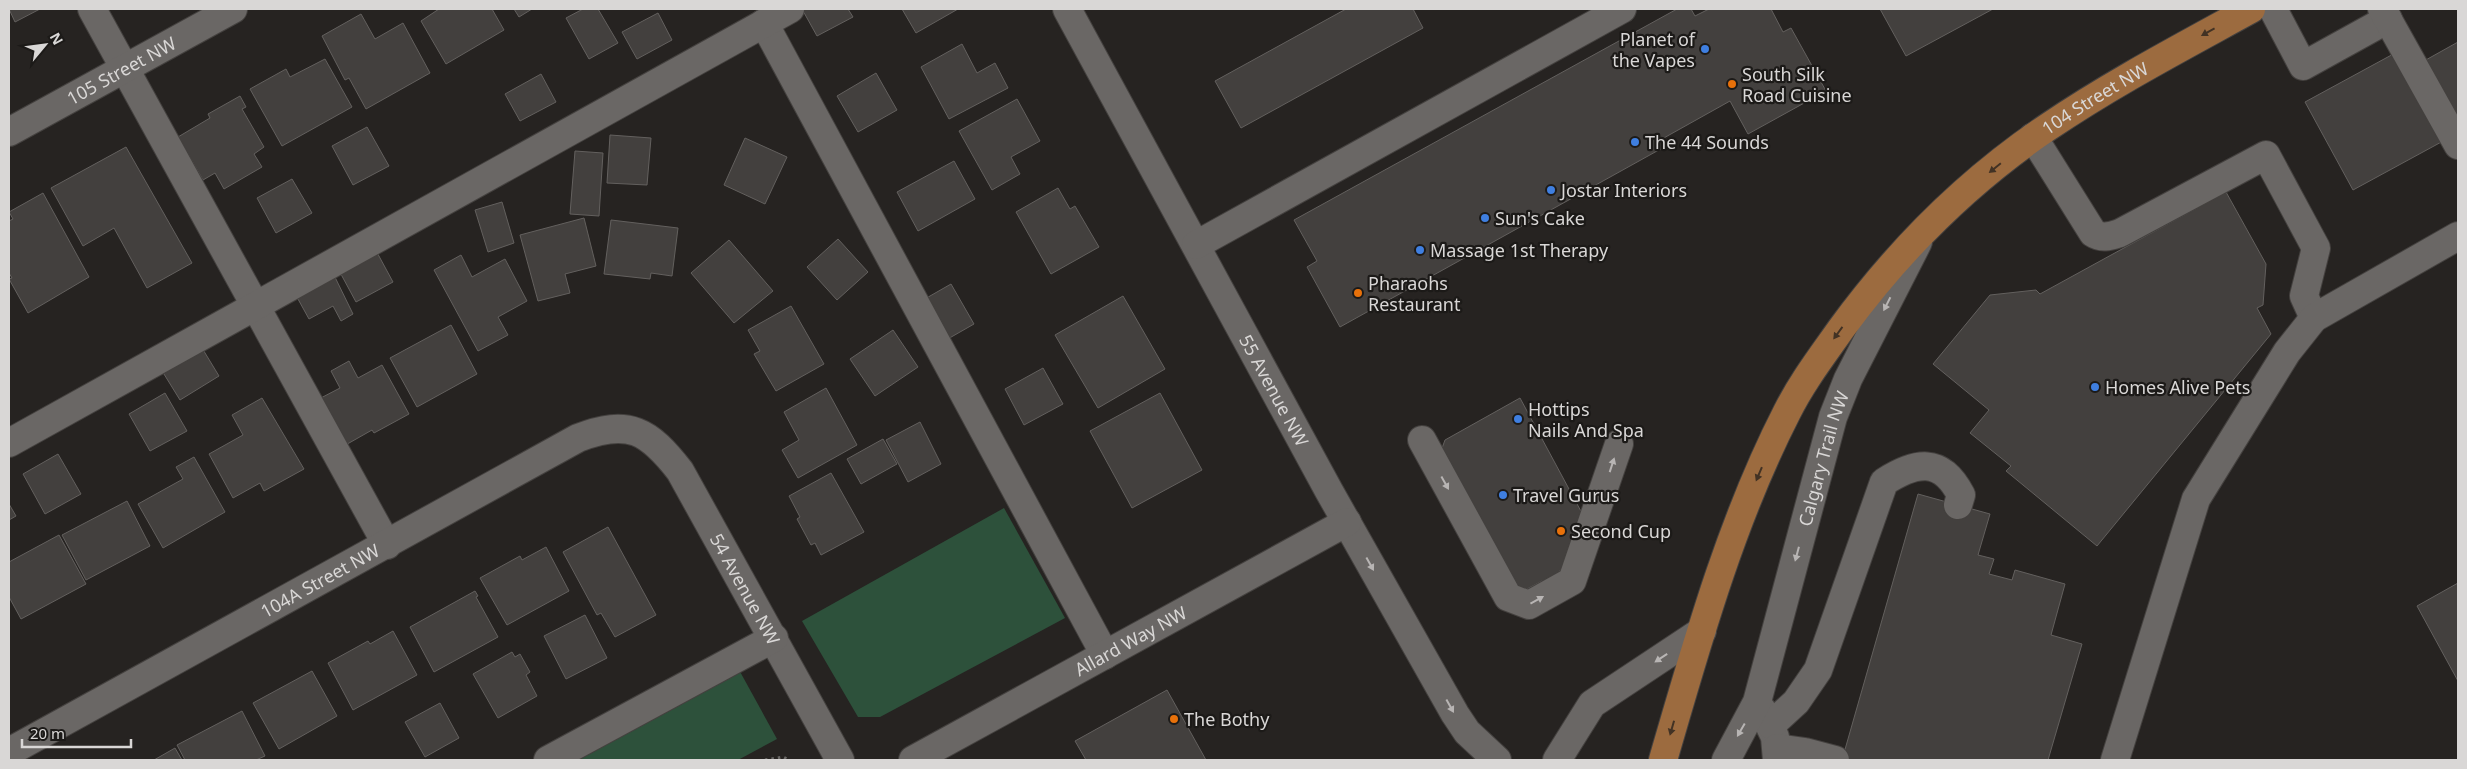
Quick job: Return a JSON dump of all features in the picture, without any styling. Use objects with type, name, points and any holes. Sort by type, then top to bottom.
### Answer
[{"type":"main road","name":"104 Street NW","points":[[1951,205],[2034,137],[2118,83],[2251,9]]},
{"type":"main road","name":"Calgary Trail NW","points":[[1663,760],[1702,631],[1746,503],[1794,398],[1820,358],[1869,291],[1925,229],[1951,205]]},
{"type":"street","points":[[92,9],[387,545]]},
{"type":"street","name":"105 Street NW","points":[[9,132],[234,9]]},
{"type":"street","points":[[9,443],[790,9]]},
{"type":"street","name":"55 Avenue NW","points":[[1067,9],[1347,522],[1455,714],[1466,732],[1497,760]]},
{"type":"street","points":[[1196,245],[1622,9]]},
{"type":"street","points":[[2273,9],[2304,66],[2385,14],[2458,145]]},
{"type":"street","points":[[764,23],[1105,655]]},
{"type":"street","points":[[2034,137],[2093,233],[2099,236],[2120,233],[2266,155],[2316,248],[2304,296],[2314,318]]},
{"type":"street","name":"Calgary Trail NW","points":[[1726,760],[1757,702],[1833,417],[1848,379],[1925,229]]},
{"type":"street","points":[[2116,760],[2196,499],[2286,352],[2314,318],[2457,241]]},
{"type":"street","name":"104A Street NW","points":[[9,752],[578,438],[597,430],[617,428],[636,431]]},
{"type":"street","name":"54 Avenue NW","points":[[636,431],[652,438],[680,471],[840,760]]},
{"type":"street","points":[[1422,440],[1508,597],[1529,605],[1572,581],[1618,444]]},
{"type":"street","points":[[1775,744],[1796,702],[1818,670],[1884,482],[1910,467],[1933,467],[1953,479],[1961,495],[1958,505]]},
{"type":"street","name":"Allard Way NW","points":[[913,760],[1347,522]]},
{"type":"street","points":[[1557,760],[1592,704],[1702,631]]},
{"type":"street","points":[[548,760],[774,638]]},
{"type":"street","points":[[1757,702],[1775,744]]},
{"type":"street","points":[[1775,744],[1835,760]]},
{"type":"path","points":[[765,760],[783,757],[789,760]]},
{"type":"green space","points":[[1004,508],[1065,618],[880,717],[858,717],[802,621]]},
{"type":"green space","points":[[738,668],[777,739],[738,760],[571,760]]},
{"type":"building","points":[[9,9],[40,9],[15,22]]},
{"type":"building","points":[[439,9],[492,9],[504,30],[446,64],[421,21]]},
{"type":"building","points":[[514,9],[532,9],[519,17]]},
{"type":"building","points":[[583,9],[598,9],[618,43],[589,59],[566,18]]},
{"type":"building","points":[[802,9],[848,9],[853,17],[817,36]]},
{"type":"building","points":[[902,9],[958,9],[916,33]]},
{"type":"building","points":[[1346,9],[1413,9],[1423,28],[1241,128],[1215,81]]},
{"type":"building","points":[[1677,9],[1691,9],[1695,16],[1709,9],[1771,9],[1783,32],[1791,28],[1826,91],[1748,134],[1730,101],[1662,139],[1666,146],[1340,327],[1307,267],[1317,261],[1294,220]]},
{"type":"building","points":[[1880,9],[1993,9],[1906,56]]},
{"type":"building","points":[[658,13],[672,40],[637,59],[622,32]]},
{"type":"building","points":[[361,14],[375,39],[403,23],[430,73],[366,109],[349,78],[345,80],[322,36]]},
{"type":"building","points":[[2458,42],[2458,122],[2424,61]]},
{"type":"building","points":[[962,44],[977,73],[995,63],[1008,88],[949,119],[921,67]]},
{"type":"building","points":[[2397,52],[2445,140],[2353,190],[2305,102]]},
{"type":"building","points":[[325,59],[352,107],[282,146],[250,89],[286,69],[290,77]]},
{"type":"building","points":[[876,73],[897,110],[858,132],[837,96]]},
{"type":"building","points":[[541,74],[556,102],[520,121],[505,94]]},
{"type":"building","points":[[240,96],[246,107],[242,109],[264,147],[254,154],[262,167],[224,189],[215,173],[203,180],[178,137],[210,118],[208,114]]},
{"type":"building","points":[[1017,99],[1040,141],[1011,157],[1020,174],[992,190],[959,131]]},
{"type":"building","points":[[367,127],[389,166],[353,185],[332,146]]},
{"type":"building","points":[[610,135],[651,138],[647,185],[607,183]]},
{"type":"building","points":[[745,138],[787,157],[765,204],[724,185]]},
{"type":"building","points":[[126,147],[192,263],[147,288],[114,228],[83,246],[51,188]]},
{"type":"building","points":[[575,151],[603,153],[599,216],[570,214]]},
{"type":"building","points":[[954,161],[975,199],[918,231],[897,192]]},
{"type":"building","points":[[292,179],[312,213],[276,233],[257,198]]},
{"type":"building","points":[[1058,188],[1070,209],[1075,206],[1099,247],[1051,274],[1016,212]]},
{"type":"building","name":"Homes Alive Pets","points":[[2226,192],[2266,264],[2263,305],[2257,308],[2271,334],[2097,546],[2006,471],[2011,466],[1970,433],[1989,410],[1933,364],[1990,295],[2036,290],[2040,294]]},
{"type":"building","points":[[43,193],[89,277],[28,313],[9,279],[12,278],[9,273],[9,221],[13,219],[9,212]]},
{"type":"building","points":[[502,202],[514,243],[488,252],[475,210]]},
{"type":"building","points":[[584,218],[596,266],[565,274],[570,293],[538,301],[520,235]]},
{"type":"building","points":[[611,220],[678,228],[672,276],[651,273],[650,279],[604,274]]},
{"type":"building","points":[[838,239],[868,272],[837,300],[807,267]]},
{"type":"building","points":[[729,240],[773,291],[734,323],[691,273]]},
{"type":"building","points":[[373,245],[393,282],[356,302],[336,265]]},
{"type":"building","points":[[461,255],[472,277],[505,259],[527,301],[498,317],[508,335],[478,351],[434,270]]},
{"type":"building","points":[[331,269],[353,314],[341,321],[333,306],[309,319],[293,290]]},
{"type":"building","points":[[951,284],[974,324],[946,340],[923,300]]},
{"type":"building","points":[[1123,296],[1165,369],[1098,408],[1055,335]]},
{"type":"building","points":[[791,306],[824,364],[776,391],[754,354],[760,351],[748,330]]},
{"type":"building","points":[[451,325],[477,374],[417,407],[390,358]]},
{"type":"building","points":[[893,330],[918,367],[875,396],[850,359]]},
{"type":"building","points":[[199,343],[219,376],[180,400],[159,366]]},
{"type":"building","points":[[349,361],[358,378],[382,365],[409,414],[374,433],[372,430],[342,447],[317,400],[340,388],[331,371]]},
{"type":"building","points":[[1043,368],[1063,404],[1024,425],[1005,389]]},
{"type":"building","points":[[826,388],[857,445],[798,478],[782,450],[799,440],[784,412]]},
{"type":"building","points":[[165,393],[187,431],[150,451],[129,414]]},
{"type":"building","points":[[1160,393],[1202,470],[1132,508],[1090,431]]},
{"type":"building","points":[[262,398],[304,469],[264,491],[260,483],[233,498],[209,454],[243,435],[232,415]]},
{"type":"building","points":[[1520,398],[1583,515],[1565,567],[1560,570],[1562,576],[1545,586],[1542,581],[1527,589],[1516,586],[1441,451],[1445,440]]},
{"type":"building","points":[[920,422],[941,464],[908,482],[886,440]]},
{"type":"building","points":[[883,439],[897,464],[861,484],[847,459]]},
{"type":"building","points":[[58,454],[81,494],[45,514],[23,474]]},
{"type":"building","points":[[194,457],[225,512],[163,548],[138,504],[183,479],[176,467]]},
{"type":"building","points":[[831,473],[864,532],[821,555],[815,543],[811,545],[797,519],[800,517],[789,496]]},
{"type":"building","points":[[1918,494],[1990,514],[1978,555],[1994,559],[1989,574],[2012,580],[2015,570],[2065,584],[2051,635],[2082,644],[2048,760],[1842,760]]},
{"type":"building","points":[[127,501],[150,546],[86,580],[62,535]]},
{"type":"building","points":[[9,504],[16,516],[9,520]]},
{"type":"building","points":[[608,527],[656,615],[615,637],[601,613],[597,615],[563,552]]},
{"type":"building","points":[[59,535],[86,584],[21,619],[9,597],[9,562]]},
{"type":"building","points":[[546,547],[569,591],[507,625],[480,578],[520,556],[522,560]]},
{"type":"building","points":[[2458,583],[2458,681],[2417,606]]},
{"type":"building","points":[[475,591],[478,596],[476,597],[498,637],[434,672],[410,627]]},
{"type":"building","points":[[585,615],[607,658],[566,679],[544,636]]},
{"type":"building","points":[[393,631],[417,675],[353,710],[328,663],[368,641],[370,644]]},
{"type":"building","points":[[512,652],[515,657],[520,654],[530,672],[526,675],[537,696],[498,718],[473,674]]},
{"type":"building","points":[[312,671],[337,716],[279,749],[253,703]]},
{"type":"building","points":[[1167,690],[1206,760],[1086,760],[1075,741]]},
{"type":"building","points":[[440,703],[459,738],[425,757],[405,722]]},
{"type":"building","points":[[242,711],[265,756],[256,760],[185,760],[177,745]]},
{"type":"building","points":[[175,748],[182,760],[154,760]]},
{"type":"place","name":"Planet of the Vapes","points":[[1705,49]]},
{"type":"place","name":"South Silk Road Cuisine","points":[[1732,84]]},
{"type":"place","name":"The 44 Sounds","points":[[1635,142]]},
{"type":"place","name":"Jostar Interiors","points":[[1551,190]]},
{"type":"place","name":"Sun's Cake","points":[[1485,218]]},
{"type":"place","name":"Massage 1st Therapy","points":[[1420,250]]},
{"type":"place","name":"Pharaohs Restaurant","points":[[1358,293]]},
{"type":"place","name":"Homes Alive Pets","points":[[2095,387]]},
{"type":"place","name":"Hottips Nails And Spa","points":[[1518,419]]},
{"type":"place","name":"Travel Gurus","points":[[1503,495]]},
{"type":"place","name":"Second Cup","points":[[1561,531]]},
{"type":"place","name":"The Bothy","points":[[1174,719]]}]
